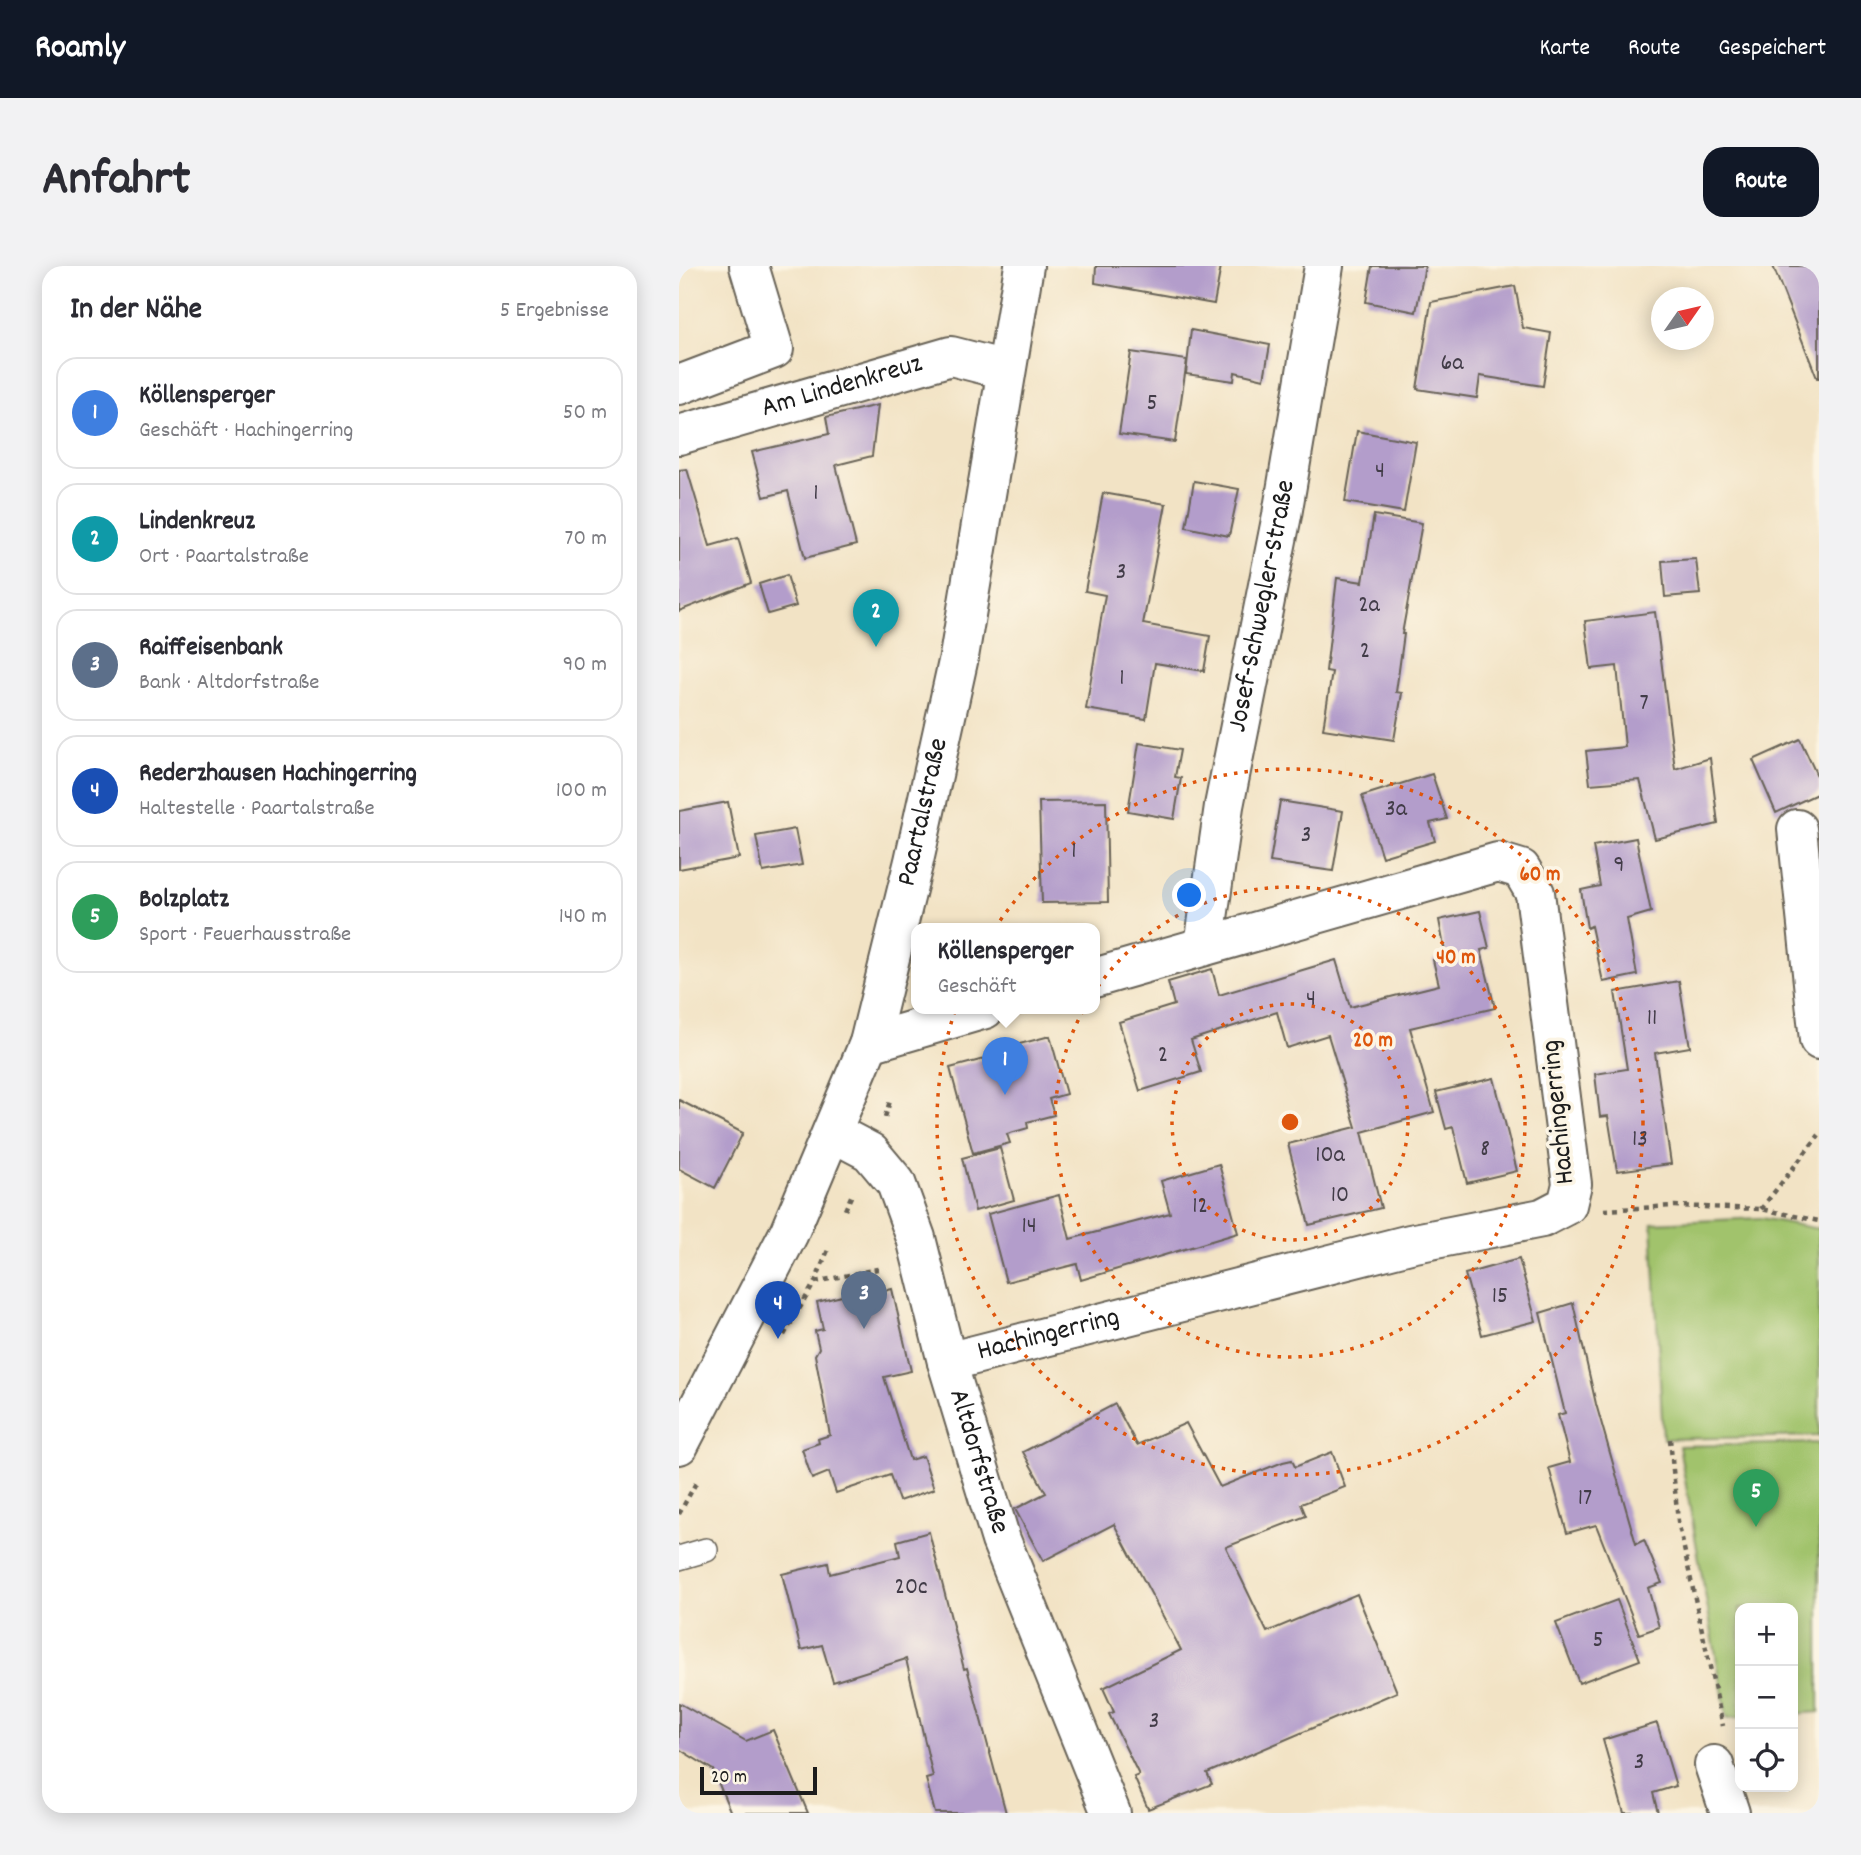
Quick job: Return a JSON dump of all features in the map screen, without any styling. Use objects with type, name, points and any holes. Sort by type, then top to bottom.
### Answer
[{"type":"street","points":[[679,385],[773,349],[749,266]]},
{"type":"street","name":"Paartalstraße","points":[[679,1445],[789,1233],[869,1042],[914,861],[959,657],[1024,266]]},
{"type":"street","name":"Josef-Schwegler-Straße","points":[[1205,946],[1224,806],[1282,514],[1324,266]]},
{"type":"street","name":"Am Lindenkreuz","points":[[679,435],[951,356],[1006,370]]},
{"type":"street","points":[[1797,829],[1819,1040]]},
{"type":"street","name":"Hachingerring","points":[[947,1362],[1410,1244],[1542,1217],[1567,1205],[1572,1184],[1535,893],[1521,869],[1498,862],[1100,976]]},
{"type":"street","points":[[869,1042],[967,1014]]},
{"type":"street","name":"Altdorfstraße","points":[[832,1132],[870,1152],[896,1182],[916,1238],[947,1362],[1001,1540],[1111,1813]]},
{"type":"street","points":[[1714,1765],[1730,1813]]},
{"type":"lane","points":[[679,1558],[706,1549]]},
{"type":"path","points":[[1761,1209],[1819,1135]]},
{"type":"path","points":[[1567,1205],[1589,1210],[1674,1206],[1761,1209],[1819,1221]]},
{"type":"path","points":[[815,1282],[884,1268]]},
{"type":"path","points":[[1670,1439],[1678,1521],[1725,1737],[1714,1765]]},
{"type":"green space","points":[[1761,1218],[1819,1229],[1819,1436],[1663,1439],[1652,1223]]},
{"type":"green space","points":[[1819,1443],[1819,1712],[1798,1714],[1798,1603],[1735,1603],[1735,1717],[1727,1718],[1679,1446]]},
{"type":"building","points":[[1096,266],[1221,266],[1214,304],[1095,283]]},
{"type":"building","points":[[1372,266],[1425,266],[1416,312],[1366,302]]},
{"type":"building","points":[[1773,266],[1819,266],[1819,378],[1817,378]]},
{"type":"building","points":[[1515,286],[1523,328],[1551,333],[1543,386],[1480,376],[1477,398],[1417,389],[1431,302]]},
{"type":"building","points":[[1191,330],[1270,345],[1264,379],[1235,372],[1234,381],[1186,374]]},
{"type":"building","points":[[1131,352],[1187,360],[1175,442],[1119,434]]},
{"type":"building","points":[[878,405],[872,456],[836,465],[856,545],[805,558],[788,491],[764,497],[752,452],[829,434],[826,417]]},
{"type":"building","points":[[1357,431],[1416,442],[1404,512],[1345,502]]},
{"type":"building","points":[[687,469],[710,546],[738,538],[751,583],[679,611],[679,470]]},
{"type":"building","points":[[1194,481],[1239,489],[1229,536],[1186,527]]},
{"type":"building","points":[[1103,493],[1166,504],[1143,624],[1210,636],[1204,671],[1155,663],[1146,719],[1086,709],[1105,595],[1085,591]]},
{"type":"building","points":[[1374,515],[1422,523],[1402,634],[1396,692],[1402,693],[1394,740],[1323,729],[1332,672],[1326,671],[1337,578],[1363,582]]},
{"type":"building","points":[[1696,559],[1700,594],[1665,597],[1662,561]]},
{"type":"building","points":[[787,575],[796,606],[768,614],[759,584]]},
{"type":"building","points":[[1655,612],[1675,769],[1710,758],[1718,824],[1655,839],[1640,780],[1590,784],[1586,751],[1625,747],[1617,666],[1591,669],[1585,621]]},
{"type":"building","points":[[1800,739],[1819,780],[1819,793],[1776,813],[1753,760]]},
{"type":"building","points":[[1139,743],[1180,750],[1175,777],[1181,778],[1174,819],[1128,811]]},
{"type":"building","points":[[1432,774],[1447,819],[1430,823],[1435,841],[1382,857],[1362,796]]},
{"type":"building","points":[[1106,801],[1108,902],[1042,903],[1039,802]]},
{"type":"building","points":[[1280,801],[1343,811],[1333,871],[1270,862]]},
{"type":"building","points":[[728,802],[739,858],[679,869],[679,811]]},
{"type":"building","points":[[795,829],[802,865],[763,872],[756,836]]},
{"type":"building","points":[[1636,838],[1651,912],[1627,919],[1637,975],[1603,982],[1591,926],[1587,928],[1581,890],[1600,886],[1593,846]]},
{"type":"building","points":[[1480,911],[1489,948],[1481,950],[1495,1008],[1410,1028],[1434,1112],[1362,1132],[1381,1208],[1309,1225],[1288,1144],[1356,1127],[1328,1035],[1287,1048],[1277,1012],[1191,1040],[1201,1072],[1140,1091],[1119,1022],[1174,1005],[1168,982],[1212,969],[1219,995],[1336,960],[1350,1007],[1439,985],[1433,960],[1446,957],[1439,920]]},
{"type":"building","points":[[1679,981],[1690,1047],[1655,1053],[1671,1164],[1617,1171],[1608,1116],[1600,1117],[1595,1074],[1627,1069],[1615,992]]},
{"type":"building","points":[[1050,1036],[1066,1094],[1049,1099],[1054,1115],[1027,1122],[1028,1128],[1007,1134],[1010,1143],[973,1153],[950,1068],[1003,1054],[1004,1048]]},
{"type":"building","points":[[1494,1078],[1517,1171],[1467,1183],[1453,1127],[1446,1129],[1436,1092]]},
{"type":"building","points":[[679,1100],[743,1133],[715,1188],[679,1169]]},
{"type":"building","points":[[1000,1148],[1014,1200],[975,1211],[962,1158]]},
{"type":"building","points":[[1219,1164],[1238,1233],[1081,1280],[1077,1264],[1006,1282],[988,1214],[1059,1195],[1070,1239],[1170,1213],[1161,1181]]},
{"type":"building","points":[[1519,1259],[1536,1321],[1482,1335],[1465,1274]]},
{"type":"building","points":[[892,1289],[911,1371],[884,1377],[910,1460],[923,1456],[934,1489],[899,1501],[890,1475],[836,1493],[829,1472],[812,1479],[802,1449],[819,1443],[818,1439],[830,1435],[815,1355],[819,1348],[815,1331],[823,1329],[817,1302],[846,1295],[847,1300]]},
{"type":"building","points":[[1573,1303],[1596,1404],[1636,1544],[1644,1540],[1662,1583],[1648,1588],[1659,1627],[1639,1634],[1596,1525],[1567,1533],[1549,1468],[1570,1462],[1558,1415],[1565,1413],[1540,1313]]},
{"type":"building","points":[[1115,1404],[1137,1445],[1186,1423],[1220,1487],[1283,1462],[1292,1460],[1295,1467],[1332,1452],[1345,1487],[1301,1504],[1306,1516],[1226,1547],[1267,1632],[1357,1594],[1397,1692],[1207,1773],[1212,1784],[1148,1809],[1134,1777],[1139,1775],[1109,1714],[1114,1712],[1103,1688],[1181,1650],[1114,1524],[1043,1561],[1015,1509],[1046,1493],[1023,1452]]},
{"type":"building","points":[[929,1532],[964,1669],[967,1668],[1006,1813],[935,1813],[926,1779],[933,1777],[906,1659],[833,1682],[822,1645],[801,1650],[782,1574],[828,1563],[830,1574],[900,1556],[897,1541]]},
{"type":"building","points":[[1617,1600],[1640,1660],[1579,1683],[1556,1623]]},
{"type":"building","points":[[679,1703],[746,1741],[773,1730],[808,1813],[731,1813],[713,1770],[679,1749]]},
{"type":"building","points":[[1657,1723],[1676,1786],[1653,1793],[1658,1813],[1624,1813],[1603,1740]]},
{"type":"place","name":"Lindenkreuz","points":[[876,647]]},
{"type":"place","name":"Köllensperger","points":[[1005,1095]]},
{"type":"place","name":"Raiffeisenbank","points":[[864,1329]]},
{"type":"place","name":"Rederzhausen Hachingerring","points":[[778,1339]]},
{"type":"place","name":"Bolzplatz","points":[[1756,1527]]}]
